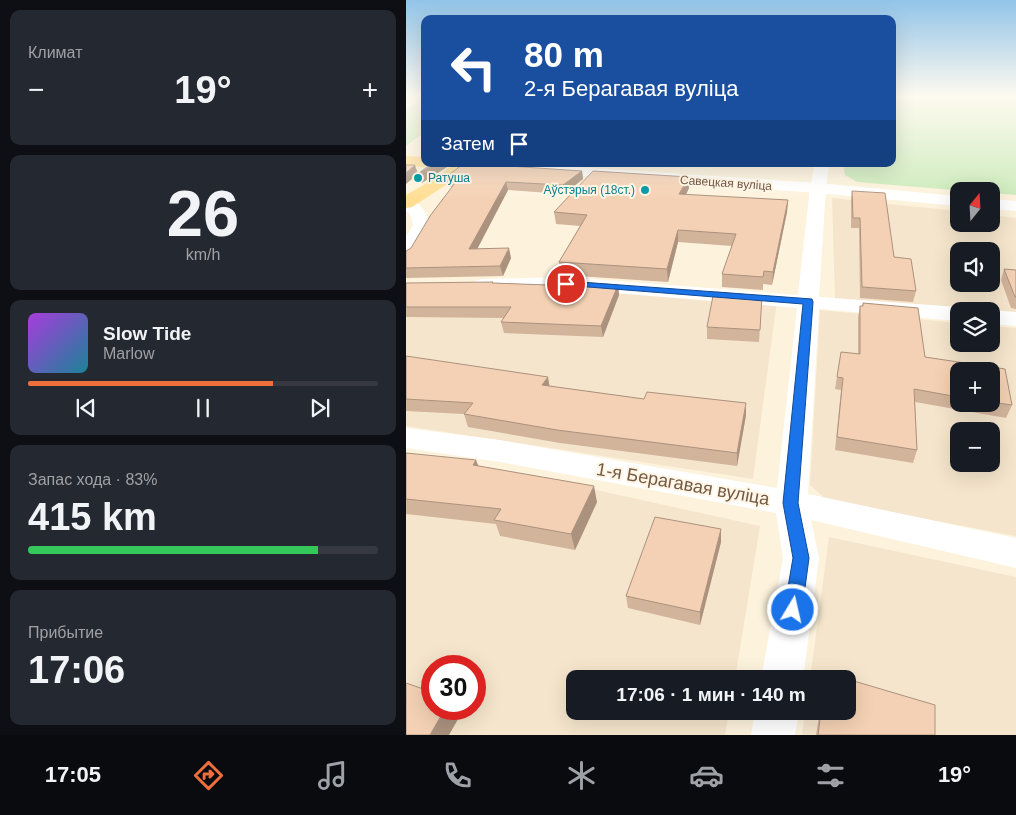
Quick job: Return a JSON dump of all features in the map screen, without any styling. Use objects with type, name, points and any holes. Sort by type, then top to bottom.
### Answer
[{"type":"main road","points":[[406,203],[462,167]]},
{"type":"main road","name":"Савецкая вуліца","points":[[532,169],[820,176],[950,200]]},
{"type":"main road","points":[[1000,205],[1016,206]]},
{"type":"street","points":[[783,670],[801,558],[791,503],[820,176]]},
{"type":"street","points":[[406,203],[418,212],[422,225],[406,253]]},
{"type":"street","points":[[462,285],[566,284],[950,313]]},
{"type":"street","points":[[1000,318],[1016,319]]},
{"type":"street","name":"1-я Берагавая вуліца","points":[[406,438],[500,452],[791,503],[1016,553]]},
{"type":"street","points":[[773,735],[776,720]]},
{"type":"shaded area","points":[[832,198],[950,210],[950,232],[1000,232],[1000,216],[1016,218],[1016,313],[1000,312],[1000,302],[950,302],[950,308],[835,299]]},
{"type":"shaded area","points":[[406,293],[614,293],[777,301],[753,479],[406,426]]},
{"type":"shaded area","points":[[820,310],[950,322],[950,352],[1000,352],[1000,327],[1016,328],[1016,536],[828,501],[810,485]]},
{"type":"shaded area","points":[[411,457],[519,473],[760,526],[736,670],[566,670],[566,720],[728,720],[725,735],[406,735],[406,464]]},
{"type":"shaded area","points":[[829,537],[1016,577],[1016,735],[802,735],[804,720],[856,720],[856,670],[811,670]]},
{"type":"green space","points":[[406,131],[421,131],[421,135],[406,146]]},
{"type":"green space","points":[[896,131],[1016,131],[1016,195],[1000,194],[1000,182],[950,182],[950,190],[857,182],[845,175],[844,167],[896,167]]},
{"type":"building","points":[[406,165],[415,165],[406,173]]},
{"type":"building","points":[[459,167],[523,167],[582,171],[563,185],[506,182],[469,249],[509,248],[500,266],[406,268],[406,251],[411,248],[430,216],[458,179],[445,178]]},
{"type":"building","points":[[593,171],[689,177],[679,194],[788,200],[773,272],[764,271],[763,277],[722,274],[736,234],[678,230],[667,269],[559,262],[587,215],[554,212]]},
{"type":"building","points":[[852,191],[885,193],[894,257],[911,259],[916,291],[862,287],[860,218],[853,218]]},
{"type":"building","points":[[1004,269],[1016,270],[1016,297],[1015,297]]},
{"type":"building","points":[[551,281],[618,285],[601,326],[501,322],[511,307],[406,307],[406,283],[493,282],[548,285]]},
{"type":"building","points":[[716,292],[762,296],[760,330],[707,327],[713,296]]},
{"type":"building","points":[[863,303],[918,308],[925,357],[958,362],[950,362],[950,396],[914,389],[917,450],[837,437],[843,378],[837,377],[841,352],[860,354],[860,306],[863,306]]},
{"type":"building","points":[[406,356],[548,377],[542,385],[644,399],[647,392],[746,403],[737,453],[557,430],[464,414],[473,403],[406,399]]},
{"type":"building","points":[[1000,368],[1005,369],[1012,405],[1000,403]]},
{"type":"building","points":[[406,453],[476,460],[473,465],[594,486],[571,534],[494,520],[501,509],[406,499]]},
{"type":"building","points":[[655,517],[721,529],[700,612],[626,596]]},
{"type":"building","points":[[856,682],[935,705],[935,735],[818,735],[820,720],[856,720]]},
{"type":"building","points":[[406,683],[421,688],[421,720],[439,720],[430,735],[406,735]]},
{"type":"place","name":"Ратуша","points":[[418,178]]},
{"type":"place","name":"Аўстэрыя (18ст.)","points":[[645,190]]},
{"type":"route","points":[[566,284],[808,302],[791,503],[801,558],[793,610]]}]
